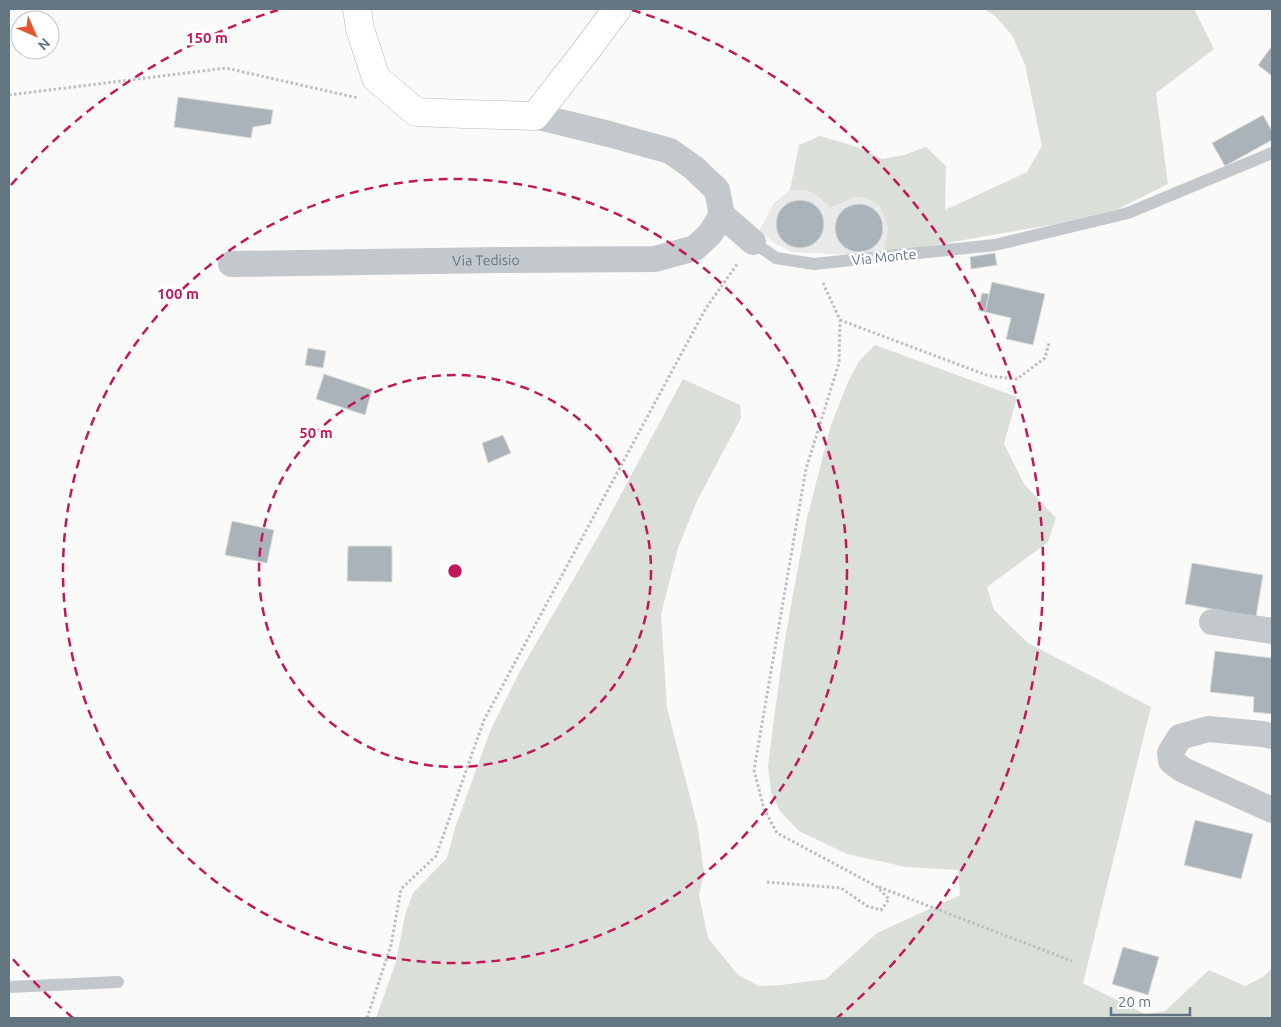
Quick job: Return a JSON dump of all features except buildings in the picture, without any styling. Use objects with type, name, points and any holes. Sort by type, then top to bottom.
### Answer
[{"type":"street","points":[[356,9],[360,29],[376,78],[416,112],[535,116],[670,151],[694,168],[718,190],[722,215]]},
{"type":"street","points":[[535,116],[617,9]]},
{"type":"street","name":"Via Monte","points":[[722,215],[753,242]]},
{"type":"street","name":"Via Tedisio","points":[[231,264],[655,259],[695,248],[710,234],[722,215]]},
{"type":"street","points":[[1212,622],[1272,631]]},
{"type":"street","points":[[1272,736],[1208,729],[1180,737],[1170,753],[1171,761],[1183,770],[1272,810]]},
{"type":"lane","name":"Via Monte","points":[[753,242],[776,258],[814,264],[995,245],[1128,213],[1272,153]]},
{"type":"lane","points":[[9,987],[118,982]]},
{"type":"path","points":[[9,95],[226,68],[359,99]]},
{"type":"path","points":[[367,1018],[391,945],[401,889],[436,856],[484,720],[706,308],[753,242]]},
{"type":"path","points":[[814,264],[840,320],[839,363],[806,469],[754,770],[764,809],[777,833],[876,886],[1072,961]]},
{"type":"path","points":[[840,320],[989,376],[998,377],[1017,379],[1045,358],[1049,343]]},
{"type":"path","points":[[768,882],[841,888],[867,906],[881,910],[889,899],[876,886]]},
{"type":"shaded area","points":[[984,9],[1194,9],[1214,49],[1156,93],[1168,184],[1118,209],[1056,224],[883,254],[888,230],[885,217],[879,205],[865,197],[854,197],[830,208],[820,198],[807,190],[790,190],[799,145],[820,136],[857,147],[882,159],[904,155],[926,147],[946,166],[945,210],[1027,172],[1042,146],[1025,65],[1012,35],[995,16]]},
{"type":"shaded area","points":[[790,190],[807,190],[831,208],[853,197],[865,197],[879,205],[885,217],[888,230],[883,254],[871,256],[792,252],[776,244],[759,231],[774,203]]},
{"type":"shaded area","points":[[875,345],[1017,397],[1004,444],[1024,484],[1056,518],[1048,542],[987,587],[994,610],[1028,643],[1151,707],[1083,983],[1145,1014],[1165,1011],[1209,970],[1245,986],[1263,977],[1272,969],[1272,1018],[376,1018],[396,962],[405,915],[413,893],[447,858],[455,828],[491,729],[520,671],[598,537],[683,379],[740,405],[741,418],[697,501],[678,548],[661,614],[667,708],[698,828],[704,873],[699,895],[708,938],[738,975],[759,986],[826,979],[877,933],[960,895],[958,870],[906,867],[847,854],[799,831],[780,811],[771,792],[768,766],[773,726],[785,639],[807,518],[831,425],[848,382],[859,361]]}]
